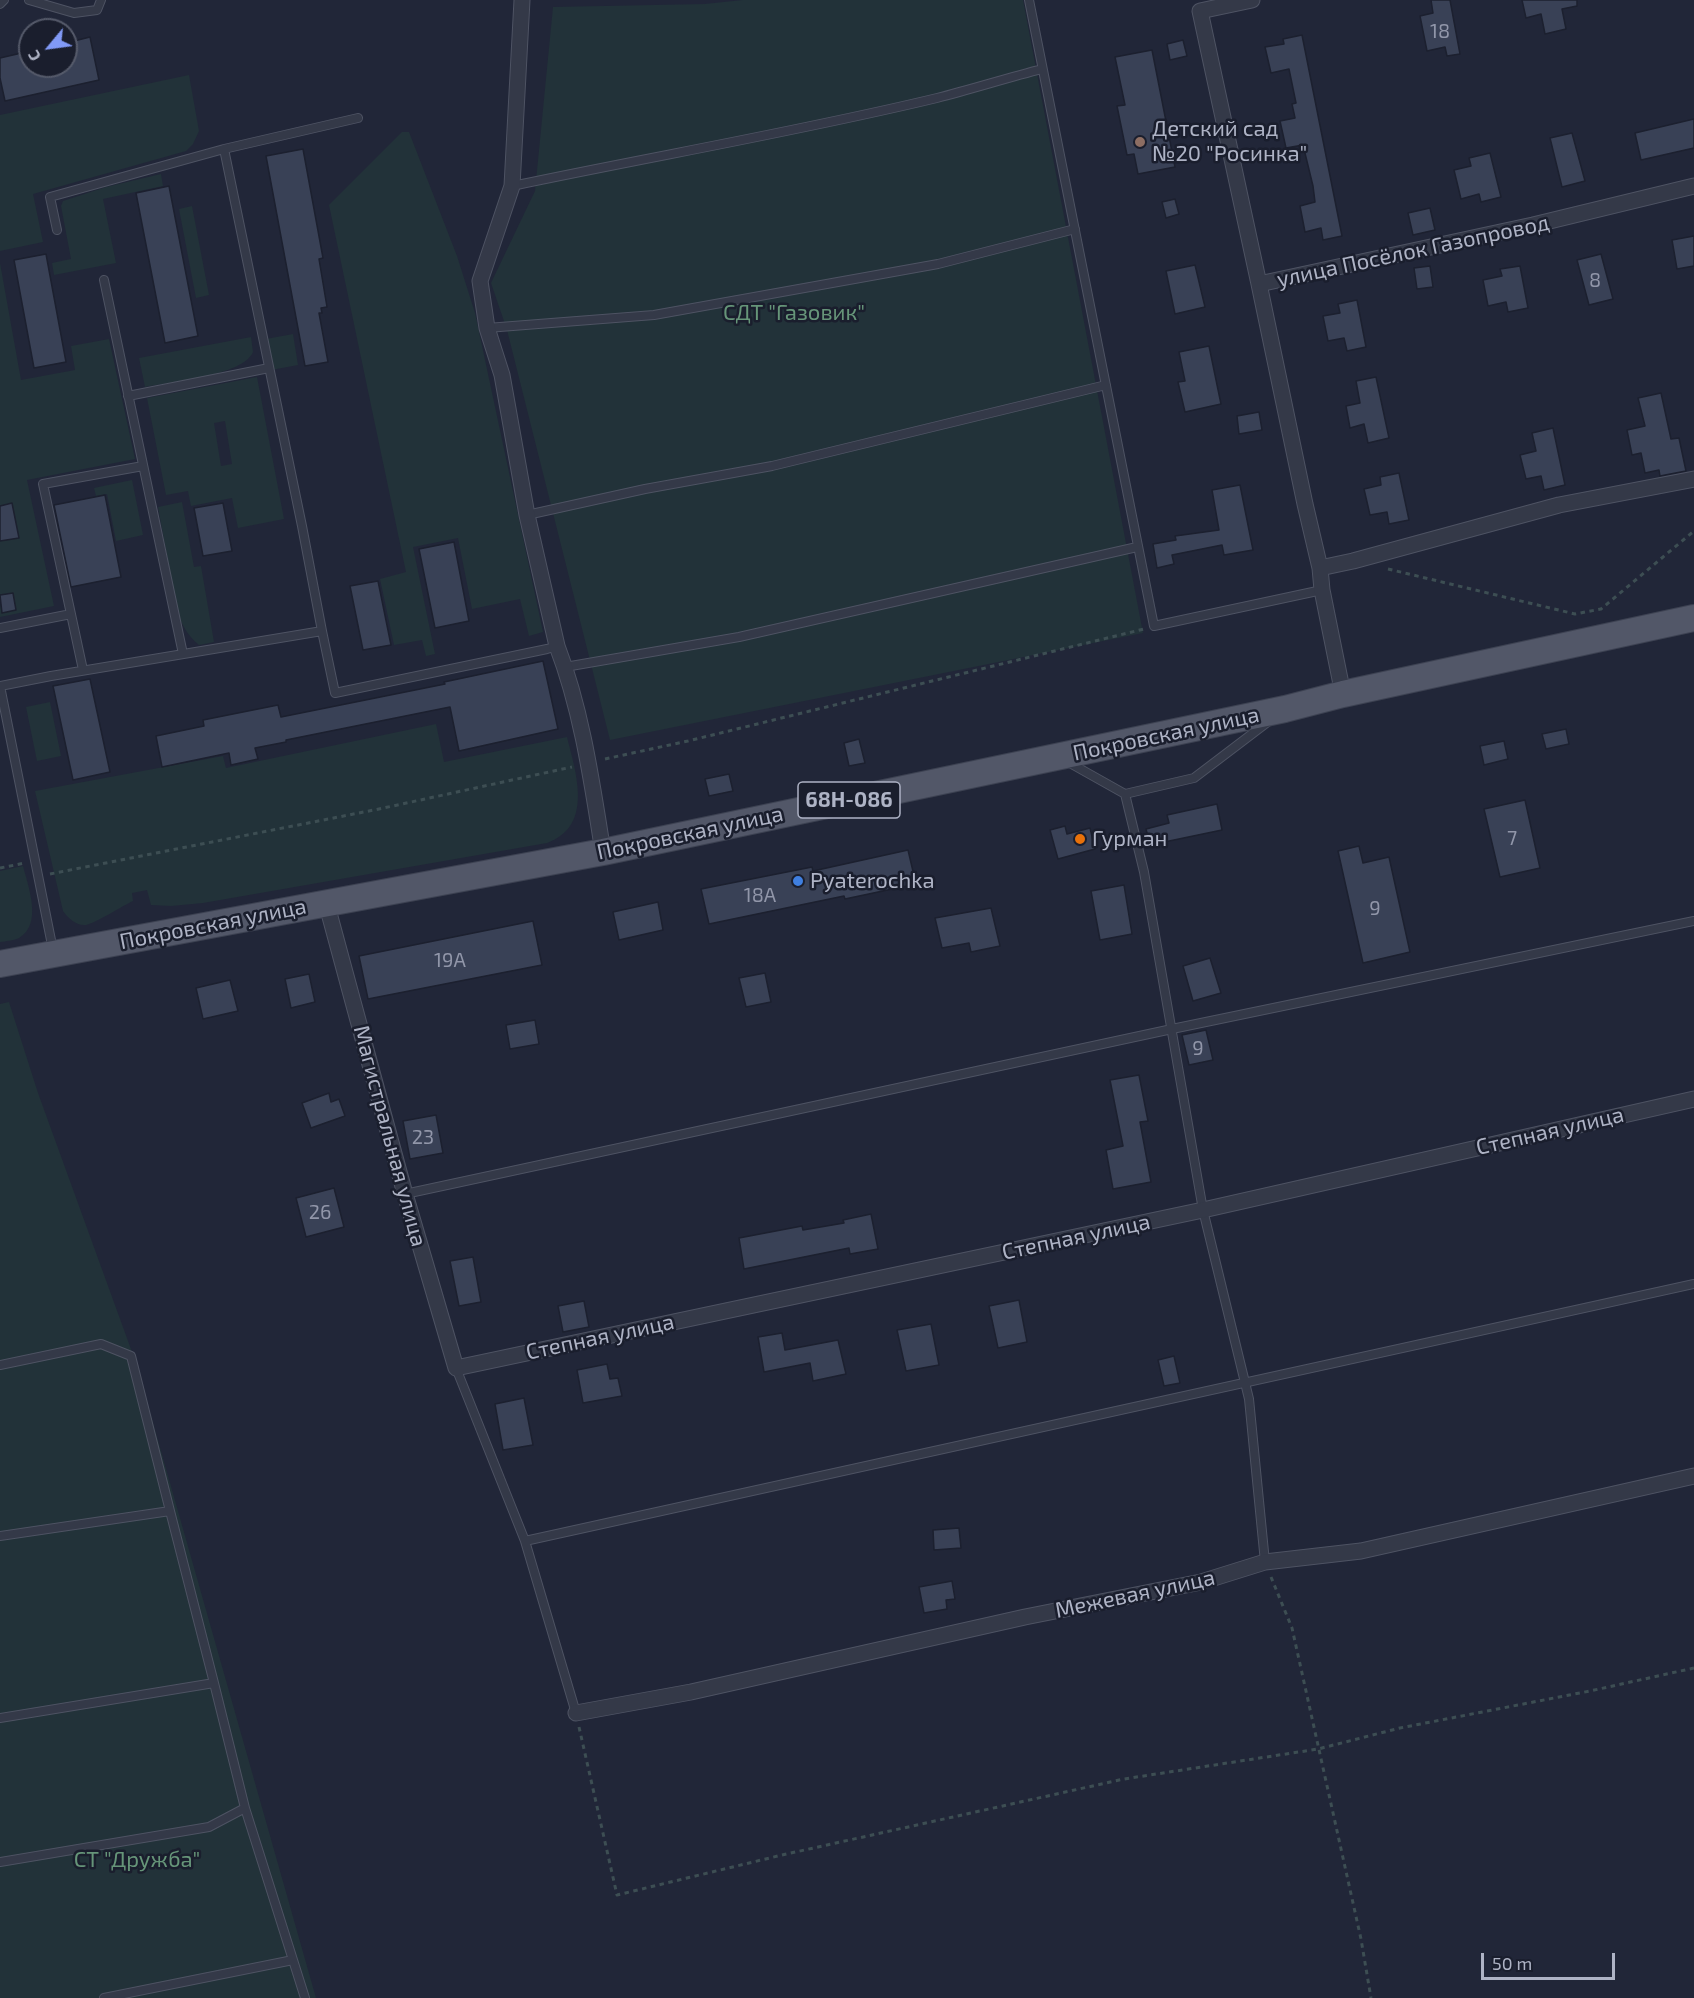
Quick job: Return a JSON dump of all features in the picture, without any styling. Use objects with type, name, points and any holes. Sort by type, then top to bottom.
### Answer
[{"type":"main road","name":"Покровская улица","points":[[0,964],[603,852],[1285,709],[1342,694],[1694,618]]},
{"type":"street","points":[[522,0],[512,186],[480,281],[487,328],[502,375],[527,515],[557,646],[565,666],[589,763],[603,852]]},
{"type":"street","points":[[1252,0],[1200,11],[1258,284]]},
{"type":"street","name":"улица Посёлок Газопровод","points":[[1342,694],[1322,590],[1320,568],[1258,284],[1533,225],[1694,186]]},
{"type":"street","points":[[1320,568],[1365,558],[1559,505],[1694,479]]},
{"type":"street","name":"Магистральная улица","points":[[326,902],[405,1194],[456,1368]]},
{"type":"street","name":"Степная улица","points":[[456,1368],[1203,1210],[1694,1099]]},
{"type":"street","name":"Межевая улица","points":[[576,1713],[691,1692],[1025,1617],[1202,1582],[1265,1562],[1361,1551],[1694,1476]]},
{"type":"lane","points":[[0,4],[4,0]]},
{"type":"lane","points":[[29,0],[74,13],[97,10],[101,0]]},
{"type":"lane","points":[[1029,0],[1154,626],[1322,590]]},
{"type":"lane","points":[[512,186],[643,158],[818,125],[939,98],[1042,69]]},
{"type":"lane","points":[[57,230],[50,197],[224,149],[358,118]]},
{"type":"lane","points":[[224,149],[335,693],[547,650],[557,646]]},
{"type":"lane","points":[[487,328],[654,315],[939,264],[1075,229]]},
{"type":"lane","points":[[104,280],[183,654]]},
{"type":"lane","points":[[128,396],[268,368]]},
{"type":"lane","points":[[527,515],[645,489],[772,466],[1106,385]]},
{"type":"lane","points":[[83,670],[43,484],[143,466]]},
{"type":"lane","points":[[565,666],[739,637],[1137,547]]},
{"type":"lane","points":[[0,628],[71,614]]},
{"type":"lane","points":[[54,955],[0,686],[322,631]]},
{"type":"lane","points":[[1058,756],[1125,794],[1194,778],[1285,709]]},
{"type":"lane","points":[[1125,794],[1144,872],[1203,1210],[1249,1399],[1265,1562]]},
{"type":"lane","points":[[405,1194],[1172,1029],[1694,921]]},
{"type":"lane","points":[[525,1541],[1694,1284]]},
{"type":"lane","points":[[0,1365],[101,1344],[131,1356],[245,1808],[305,1998]]},
{"type":"lane","points":[[456,1368],[525,1541],[576,1713]]},
{"type":"lane","points":[[0,1536],[170,1511]]},
{"type":"lane","points":[[0,1718],[214,1683]]},
{"type":"lane","points":[[0,1862],[210,1827],[245,1808]]},
{"type":"lane","points":[[104,1998],[293,1960]]},
{"type":"path","points":[[1387,569],[1575,614],[1601,609],[1694,531]]},
{"type":"path","points":[[0,868],[35,860]]},
{"type":"path","points":[[1265,1562],[1292,1629],[1361,1939],[1371,1998]]},
{"type":"path","points":[[576,1713],[617,1895],[1124,1779],[1318,1749],[1400,1728],[1694,1668]]},
{"type":"green space","name":"СДТ \"Газовик\"","points":[[743,0],[1023,0],[1143,633],[610,740],[507,330],[491,283],[535,191],[553,7],[705,4]]},
{"type":"green space","points":[[189,75],[199,131],[193,144],[186,151],[33,194],[43,242],[0,251],[0,115]]},
{"type":"green space","points":[[402,132],[409,132],[457,256],[475,313],[543,632],[529,636],[520,599],[472,609],[458,538],[413,547],[435,654],[426,656],[422,640],[394,645],[380,579],[406,572],[329,205]]},
{"type":"green space","points":[[161,174],[163,186],[103,199],[116,263],[54,275],[52,263],[71,259],[61,206],[63,201],[106,187]]},
{"type":"green space","points":[[192,206],[209,295],[196,298],[179,209]]},
{"type":"green space","points":[[0,263],[21,380],[75,370],[71,346],[109,339],[135,459],[27,480],[54,606],[0,617],[0,604],[2,613],[16,610],[13,593],[0,595],[0,541],[18,538],[12,503],[0,506]]},
{"type":"green space","points":[[293,334],[298,365],[271,370],[266,339]]},
{"type":"green space","points":[[251,337],[253,352],[235,367],[204,377],[145,387],[139,358]]},
{"type":"green space","points":[[257,377],[284,519],[238,528],[232,498],[191,506],[188,491],[166,495],[147,398]],"holes":[[[225,421],[232,464],[221,466],[214,423]]]},
{"type":"green space","points":[[132,480],[143,535],[116,541],[107,494],[96,496],[94,488]]},
{"type":"green space","points":[[182,502],[194,567],[201,566],[214,642],[199,645],[185,630],[177,611],[158,507]]},
{"type":"green space","points":[[50,702],[61,756],[37,761],[26,707]]},
{"type":"green space","points":[[436,724],[444,762],[567,737],[578,797],[571,824],[562,835],[547,843],[203,903],[151,905],[147,890],[132,893],[133,901],[86,925],[76,923],[63,911],[35,791],[223,756],[226,768]]},
{"type":"green space","points":[[23,866],[32,904],[30,924],[19,938],[0,942],[0,871]]},
{"type":"green space","name":"СТ \"Дружба\"","points":[[9,1002],[38,1093],[136,1363],[316,1998],[0,1998],[0,1004]]},
{"type":"building","points":[[1431,0],[1450,0],[1460,54],[1447,56],[1445,47],[1427,51],[1420,16],[1433,13]]},
{"type":"building","points":[[1522,0],[1577,0],[1577,6],[1562,9],[1566,29],[1545,34],[1541,14],[1526,18]]},
{"type":"building","points":[[1302,35],[1342,236],[1323,240],[1321,228],[1305,232],[1300,206],[1315,202],[1313,186],[1303,145],[1286,148],[1280,121],[1295,118],[1292,104],[1296,103],[1289,69],[1271,73],[1265,47],[1284,44],[1283,39]]},
{"type":"building","points":[[90,37],[99,80],[5,101],[0,78],[0,58],[18,54],[18,78],[78,78],[78,40]]},
{"type":"building","points":[[1183,40],[1187,56],[1170,60],[1167,44]]},
{"type":"building","points":[[1152,50],[1175,167],[1138,174],[1134,154],[1127,155],[1117,106],[1125,105],[1115,57]]},
{"type":"building","points":[[1694,119],[1694,148],[1641,160],[1635,133]]},
{"type":"building","points":[[1572,133],[1585,181],[1562,187],[1550,138]]},
{"type":"building","points":[[303,149],[323,258],[319,259],[327,307],[321,308],[322,313],[319,313],[328,362],[305,366],[266,156]]},
{"type":"building","points":[[1490,153],[1501,197],[1481,202],[1479,194],[1461,199],[1454,170],[1471,166],[1469,158]]},
{"type":"building","points":[[169,186],[198,336],[165,343],[136,193]]},
{"type":"building","points":[[1175,199],[1179,214],[1166,218],[1162,202]]},
{"type":"building","points":[[1430,208],[1435,230],[1413,235],[1408,213]]},
{"type":"building","points":[[1694,236],[1694,266],[1677,269],[1672,240]]},
{"type":"building","points":[[46,254],[66,362],[34,368],[14,260]]},
{"type":"building","points":[[1601,254],[1613,299],[1589,305],[1577,260]]},
{"type":"building","points":[[1195,265],[1205,307],[1175,314],[1166,271]]},
{"type":"building","points":[[1430,266],[1433,287],[1417,289],[1414,268]]},
{"type":"building","points":[[1520,266],[1528,308],[1508,312],[1506,302],[1488,306],[1483,280],[1502,276],[1500,269]]},
{"type":"building","points":[[1357,300],[1366,347],[1347,351],[1344,338],[1328,341],[1323,316],[1340,313],[1338,304]]},
{"type":"building","points":[[1209,346],[1221,404],[1185,412],[1178,382],[1185,381],[1179,352]]},
{"type":"building","points":[[1376,377],[1389,438],[1368,443],[1364,424],[1350,428],[1346,406],[1360,403],[1356,381]]},
{"type":"building","points":[[1661,393],[1671,439],[1679,438],[1686,471],[1660,476],[1659,470],[1645,473],[1641,453],[1632,455],[1627,430],[1645,426],[1638,398]]},
{"type":"building","points":[[1259,412],[1262,430],[1239,434],[1237,416]]},
{"type":"building","points":[[1553,428],[1565,485],[1544,490],[1541,476],[1526,479],[1520,455],[1536,451],[1532,433]]},
{"type":"building","points":[[1399,473],[1409,520],[1389,524],[1387,512],[1370,515],[1364,489],[1381,485],[1380,477]]},
{"type":"building","points":[[1240,485],[1253,550],[1224,555],[1222,545],[1172,555],[1174,564],[1157,568],[1153,544],[1176,540],[1175,536],[1219,530],[1212,490]]},
{"type":"building","points":[[105,495],[121,577],[71,587],[54,505]]},
{"type":"building","points":[[12,503],[19,538],[0,541],[0,506]]},
{"type":"building","points":[[223,503],[232,551],[203,556],[194,508]]},
{"type":"building","points":[[454,542],[469,621],[435,628],[419,549]]},
{"type":"building","points":[[378,581],[391,645],[363,650],[350,586]]},
{"type":"building","points":[[13,593],[16,610],[2,613],[0,595]]},
{"type":"building","points":[[543,661],[558,729],[459,751],[450,707],[255,748],[258,759],[231,765],[229,753],[162,767],[156,736],[204,726],[203,720],[278,705],[281,717],[445,684],[444,682]]},
{"type":"building","points":[[90,679],[110,772],[73,780],[53,686]]},
{"type":"building","points":[[1566,729],[1569,744],[1546,749],[1542,734]]},
{"type":"building","points":[[859,739],[865,763],[849,766],[844,743]]},
{"type":"building","points":[[1504,741],[1508,759],[1484,765],[1480,746]]},
{"type":"building","points":[[729,774],[733,791],[709,796],[705,779]]},
{"type":"building","points":[[1525,800],[1540,868],[1500,877],[1484,809]]},
{"type":"building","points":[[1217,804],[1222,830],[1150,845],[1146,829],[1169,823],[1167,815]]},
{"type":"building","points":[[1065,826],[1067,834],[1090,828],[1095,849],[1058,859],[1050,830]]},
{"type":"building","points":[[1359,846],[1363,863],[1389,857],[1410,952],[1363,963],[1338,851]]},
{"type":"building","points":[[908,850],[916,884],[845,899],[844,896],[709,924],[701,889],[812,867],[813,871]]},
{"type":"building","points":[[1124,885],[1132,934],[1100,940],[1091,891]]},
{"type":"building","points":[[658,902],[663,930],[619,940],[613,912]]},
{"type":"building","points":[[991,908],[1000,946],[971,952],[969,943],[942,948],[935,918]]},
{"type":"building","points":[[533,921],[542,965],[368,999],[359,956]]},
{"type":"building","points":[[1210,958],[1221,993],[1193,1001],[1183,966]]},
{"type":"building","points":[[765,973],[771,1002],[746,1007],[739,978]]},
{"type":"building","points":[[309,974],[315,1002],[291,1008],[285,979]]},
{"type":"building","points":[[230,980],[238,1011],[203,1019],[196,988]]},
{"type":"building","points":[[535,1020],[539,1044],[510,1049],[506,1025]]},
{"type":"building","points":[[1206,1030],[1213,1060],[1189,1065],[1182,1035]]},
{"type":"building","points":[[1139,1075],[1148,1121],[1140,1122],[1151,1182],[1113,1189],[1106,1150],[1123,1146],[1110,1080]]},
{"type":"building","points":[[329,1093],[331,1102],[339,1099],[345,1116],[311,1128],[302,1103]]},
{"type":"building","points":[[436,1115],[443,1153],[410,1159],[403,1121]]},
{"type":"building","points":[[334,1188],[344,1227],[306,1237],[296,1198]]},
{"type":"building","points":[[871,1214],[878,1249],[850,1254],[849,1248],[744,1269],[739,1238],[802,1226],[803,1230],[844,1223],[843,1220]]},
{"type":"building","points":[[473,1257],[481,1302],[459,1306],[450,1261]]},
{"type":"building","points":[[1019,1300],[1027,1342],[998,1348],[989,1306]]},
{"type":"building","points":[[584,1301],[589,1327],[563,1332],[558,1306]]},
{"type":"building","points":[[931,1324],[939,1365],[906,1371],[897,1330]]},
{"type":"building","points":[[782,1333],[785,1350],[838,1340],[846,1374],[813,1381],[810,1363],[764,1372],[758,1337]]},
{"type":"building","points":[[1174,1356],[1180,1383],[1164,1386],[1158,1360]]},
{"type":"building","points":[[607,1364],[610,1379],[618,1378],[622,1396],[583,1403],[577,1370]]},
{"type":"building","points":[[524,1398],[533,1445],[503,1450],[495,1404]]},
{"type":"building","points":[[959,1528],[961,1548],[934,1550],[933,1530]]},
{"type":"building","points":[[952,1581],[955,1599],[946,1600],[947,1609],[924,1613],[919,1587]]},
{"type":"place","name":"Детский сад №20 \"Росинка\"","points":[[1140,142]]},
{"type":"place","name":"Гурман","points":[[1080,839]]},
{"type":"place","name":"Pyaterochka","points":[[798,881]]}]
